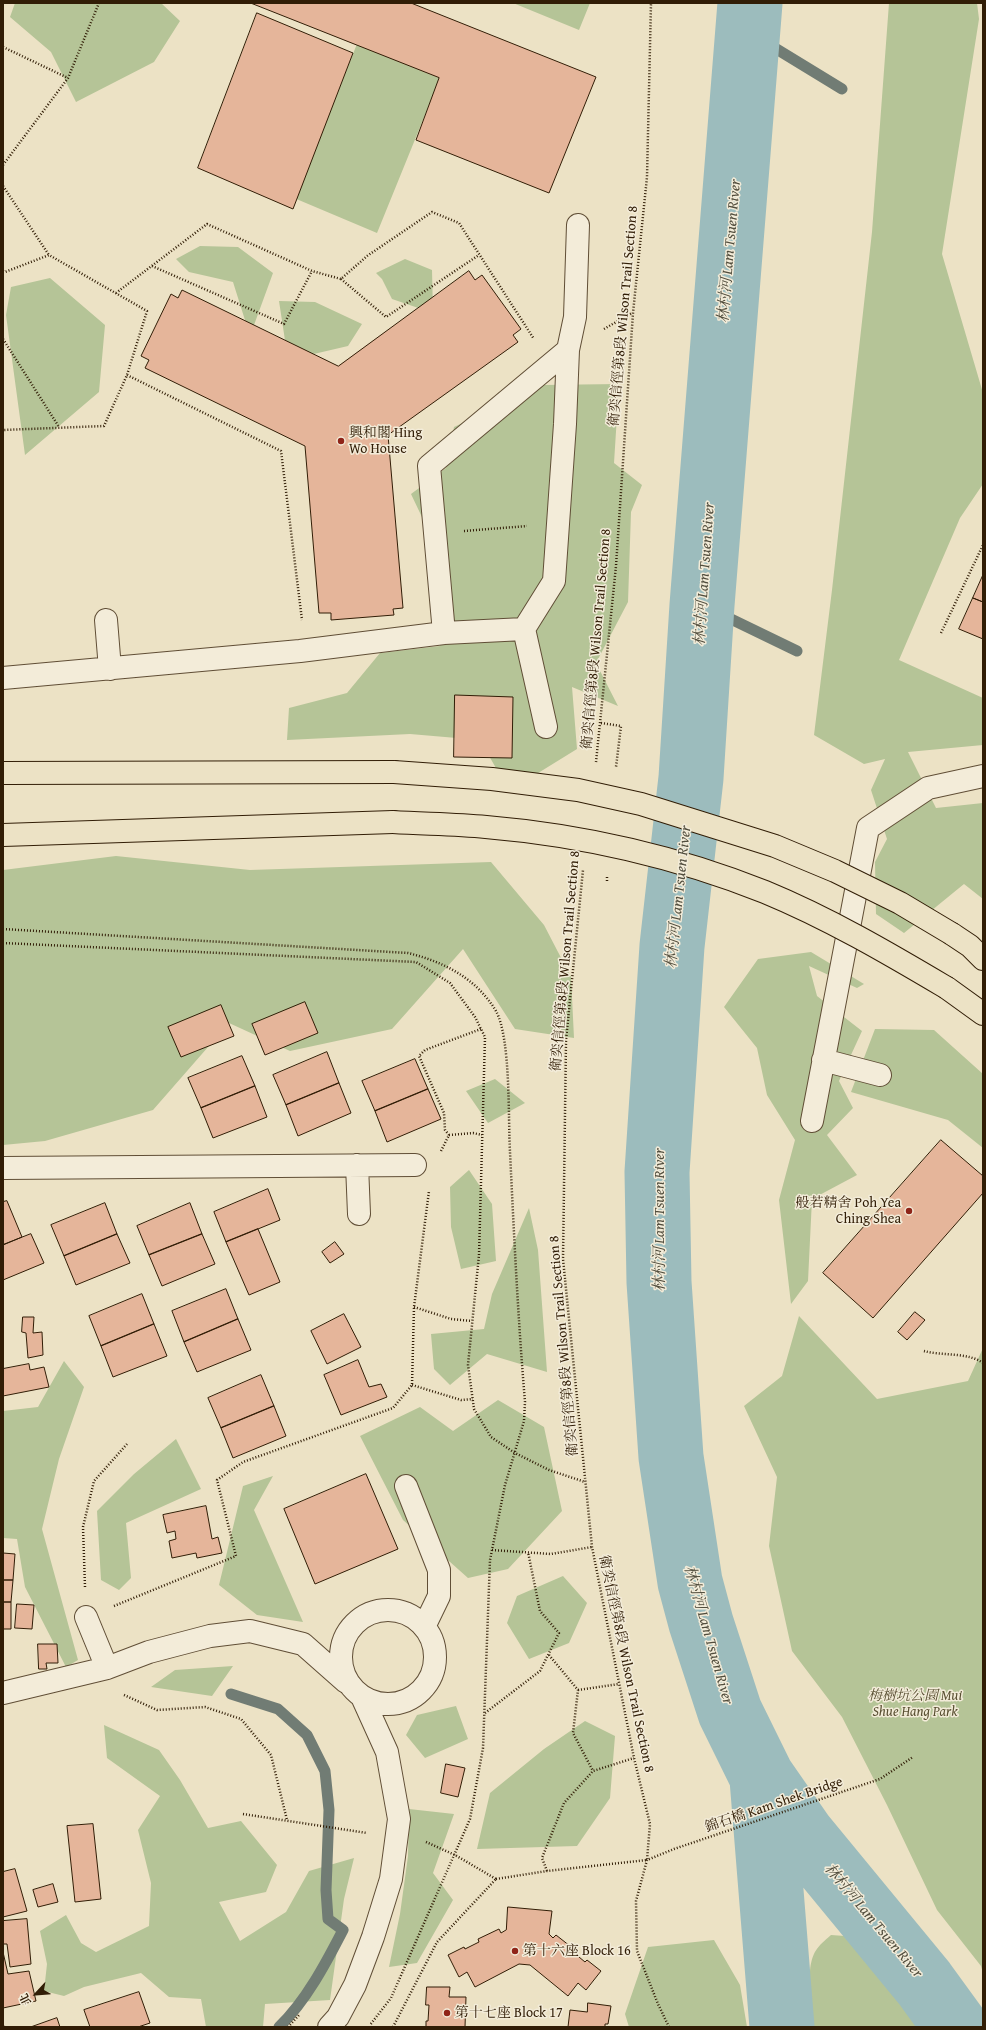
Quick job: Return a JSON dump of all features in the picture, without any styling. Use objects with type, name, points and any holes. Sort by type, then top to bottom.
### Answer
[{"type":"highway","points":[[3,773],[394,772],[492,779],[578,790],[648,806],[775,846],[835,871],[900,903],[979,952]]},
{"type":"highway","points":[[3,835],[393,822],[487,827],[570,838],[697,868],[765,892],[874,945],[946,988],[983,1014]]},
{"type":"street","points":[[546,727],[524,629],[554,581],[568,350],[575,317],[578,225]]},
{"type":"street","points":[[444,633],[429,466],[568,350]]},
{"type":"street","points":[[106,620],[110,669]]},
{"type":"street","points":[[3,678],[300,651],[444,633],[524,629]]},
{"type":"street","points":[[812,1121],[868,828],[928,788],[983,776]]},
{"type":"street","points":[[823,1060],[880,1074]]},
{"type":"street","points":[[357,1165],[359,1214]]},
{"type":"street","points":[[3,1168],[415,1165]]},
{"type":"street","points":[[406,1486],[439,1570],[439,1596],[424,1627]]},
{"type":"street","points":[[346,1682],[340,1658],[343,1641],[346,1633],[364,1616],[380,1610],[392,1609],[408,1614],[424,1627],[433,1640],[436,1656],[436,1665],[426,1687],[408,1702],[385,1706],[363,1699]]},
{"type":"street","points":[[86,1617],[107,1668]]},
{"type":"street","points":[[3,1693],[107,1668],[149,1652],[210,1636],[250,1631],[303,1644],[363,1699],[387,1752],[399,1819],[391,1879],[373,1937],[355,1984],[338,2017],[329,2027]]},
{"type":"path","points":[[3,165],[68,78],[99,3]]},
{"type":"path","name":"衛奕信徑第8段 Wilson Trail Section 8","points":[[595,770],[616,566],[633,313],[647,178],[651,3]]},
{"type":"path","points":[[3,47],[68,78]]},
{"type":"path","points":[[3,186],[49,255],[147,312],[127,375],[104,426],[3,430]]},
{"type":"path","points":[[341,279],[367,256],[432,212],[459,223],[550,364]]},
{"type":"path","points":[[116,293],[207,224],[312,271],[341,279],[386,317],[479,255]]},
{"type":"path","points":[[3,271],[5,272],[49,255]]},
{"type":"path","points":[[152,266],[284,324],[312,271]]},
{"type":"path","points":[[3,339],[59,428]]},
{"type":"path","points":[[127,375],[281,451],[303,624]]},
{"type":"path","points":[[435,534],[557,523]]},
{"type":"path","points":[[941,633],[983,545]]},
{"type":"path","name":"衛奕信徑第8段 Wilson Trail Section 8","points":[[584,862],[566,1040],[563,1259],[592,1547],[634,1758],[650,1824],[647,1860],[636,1901],[637,1951],[658,2004],[669,2027]]},
{"type":"path","points":[[3,929],[408,953],[444,965],[474,984],[486,996],[496,1013],[505,1047],[514,1254],[525,1402],[524,1421],[505,1485],[490,1560],[483,1748],[470,1819],[455,1856],[391,1998],[368,2027]]},
{"type":"path","points":[[3,942],[416,962],[450,983],[475,1017],[485,1037],[479,1255],[468,1365],[474,1409],[491,1437],[515,1453],[549,1470],[585,1482]]},
{"type":"path","points":[[449,1135],[445,1130],[444,1113],[419,1056],[425,1050],[481,1029]]},
{"type":"path","points":[[449,1135],[473,1133],[482,1135]]},
{"type":"path","points":[[440,1153],[449,1135]]},
{"type":"path","points":[[127,1444],[94,1481],[83,1527],[86,1617],[236,1556],[225,1517],[217,1480],[243,1462],[393,1408],[412,1385],[414,1307],[429,1186]]},
{"type":"path","points":[[414,1307],[451,1319],[472,1321]]},
{"type":"path","points":[[924,1351],[935,1354],[977,1359],[983,1363]]},
{"type":"path","points":[[412,1385],[461,1400],[473,1399]]},
{"type":"path","points":[[492,1550],[551,1554],[592,1547]]},
{"type":"path","points":[[484,1713],[540,1671],[559,1634],[540,1611],[528,1552]]},
{"type":"path","points":[[549,1655],[578,1690],[573,1733],[593,1771]]},
{"type":"path","points":[[107,1668],[120,1693],[157,1710],[204,1708],[241,1719],[271,1755],[287,1820]]},
{"type":"path","points":[[578,1690],[619,1684]]},
{"type":"path","name":"錦石橋 Kam Shek Bridge","points":[[647,1860],[674,1849],[880,1779],[913,1757]]},
{"type":"path","points":[[547,1871],[542,1858],[564,1803],[593,1771],[634,1758]]},
{"type":"path","points":[[242,1814],[368,1833]]},
{"type":"path","points":[[455,1856],[496,1879]]},
{"type":"path","points":[[393,2027],[437,1942],[496,1879],[547,1871],[647,1860]]},
{"type":"green space","points":[[15,3],[161,3],[180,21],[154,62],[76,102],[51,52],[10,17]]},
{"type":"green space","points":[[513,3],[590,3],[579,30]]},
{"type":"green space","points":[[889,3],[977,3],[979,19],[942,254],[983,393],[983,484],[960,518],[899,660],[983,698],[983,745],[908,752],[936,808],[983,803],[983,899],[964,884],[904,933],[876,914],[875,862],[887,839],[871,790],[885,759],[864,764],[814,735],[832,590],[872,232]]},
{"type":"green space","points":[[357,44],[440,78],[377,233],[294,198]]},
{"type":"green space","points":[[200,246],[238,247],[273,273],[250,336],[233,282],[189,272],[176,259]]},
{"type":"green space","points":[[405,259],[432,270],[433,313],[392,299],[382,279],[376,273]]},
{"type":"green space","points":[[50,278],[105,325],[99,392],[25,455],[6,315],[11,287]]},
{"type":"green space","points":[[279,301],[315,302],[362,324],[348,346],[288,360]]},
{"type":"green space","points":[[619,384],[614,463],[642,485],[631,512],[628,602],[596,663],[618,706],[572,687],[577,749],[509,791],[480,740],[410,734],[287,740],[289,708],[347,693],[380,653],[440,646],[449,574],[411,494],[446,468],[454,427],[543,385]]},
{"type":"green space","points":[[116,856],[250,870],[491,862],[544,925],[571,977],[574,1038],[515,1029],[463,949],[392,1029],[290,1051],[229,1023],[153,1110],[45,1141],[3,1145],[3,870]]},
{"type":"green space","points":[[811,952],[864,984],[857,988],[809,966],[817,996],[862,1031],[839,1081],[853,1108],[827,1135],[857,1175],[812,1199],[808,1281],[791,1304],[779,1200],[795,1140],[767,1095],[757,1048],[724,1007],[758,959]]},
{"type":"green space","points":[[875,1029],[934,1030],[983,1074],[983,1148],[948,1120],[851,1092]]},
{"type":"green space","points":[[495,1079],[525,1103],[488,1123],[466,1091]]},
{"type":"green space","points":[[469,1170],[492,1204],[496,1261],[461,1269],[451,1227],[450,1187]]},
{"type":"green space","points":[[529,1208],[538,1250],[547,1372],[487,1354],[450,1385],[434,1369],[431,1334],[484,1329],[492,1294]]},
{"type":"green space","name":"梅樹坑公園 Mui Shue Hang Park","points":[[799,1316],[877,1399],[968,1381],[983,1348],[983,1973],[981,1966],[937,1910],[887,1805],[842,1717],[792,1651],[769,1546],[777,1477],[744,1406],[782,1376]]},
{"type":"green space","points":[[64,1361],[84,1387],[59,1459],[42,1529],[78,1660],[66,1667],[25,1587],[17,1539],[3,1538],[3,1411],[38,1407]]},
{"type":"green space","points":[[498,1400],[544,1427],[562,1511],[508,1569],[468,1578],[403,1520],[360,1436],[420,1407],[453,1431]]},
{"type":"green space","points":[[176,1439],[201,1489],[126,1523],[131,1578],[119,1590],[101,1580],[97,1511],[134,1474]]},
{"type":"green space","points":[[273,1476],[254,1510],[303,1622],[257,1615],[219,1585],[243,1486]]},
{"type":"green space","points":[[563,1576],[587,1603],[569,1643],[529,1659],[507,1623],[517,1596]]},
{"type":"green space","points":[[233,1666],[212,1696],[151,1687],[175,1670]]},
{"type":"green space","points":[[456,1706],[468,1739],[425,1758],[406,1735],[417,1715]]},
{"type":"green space","points":[[585,1721],[615,1736],[610,1798],[577,1846],[477,1849],[490,1793],[544,1749]]},
{"type":"green space","points":[[104,1725],[159,1750],[180,1780],[208,1828],[241,1821],[277,1865],[266,1892],[219,1902],[240,1941],[286,1912],[309,1871],[354,1858],[344,1899],[330,2000],[265,2004],[263,2027],[206,2027],[201,1999],[169,1997],[141,1973],[84,1987],[64,1996],[44,1991],[47,1964],[40,1931],[66,1915],[81,1943],[96,1952],[149,1926],[151,1883],[138,1830],[160,1796],[107,1758]]},
{"type":"green space","points":[[409,1809],[454,1814],[433,1873],[453,1900],[417,1963],[389,1967],[400,1914],[408,1856]]},
{"type":"green space","points":[[875,1923],[945,2027],[783,2027],[796,1981],[810,1971],[814,1954],[822,1943],[831,1935],[845,1936],[853,1939]]},
{"type":"green space","points":[[714,1940],[740,1985],[747,2027],[629,2027],[625,2014],[648,1947]]},
{"type":"building","points":[[251,3],[411,3],[596,77],[549,193],[416,140],[439,78]]},
{"type":"building","points":[[257,13],[353,53],[293,209],[198,168]]},
{"type":"building","name":"興和閣 Hing Wo House","points":[[469,271],[475,280],[482,275],[521,329],[513,335],[518,342],[388,435],[403,608],[393,609],[394,615],[331,620],[331,613],[319,613],[305,446],[145,368],[149,360],[141,356],[171,294],[178,298],[182,290],[338,366]]},
{"type":"building","points":[[983,575],[983,602],[973,598]]},
{"type":"building","points":[[973,598],[983,602],[983,639],[959,629]]},
{"type":"building","points":[[455,695],[513,697],[512,758],[454,757]]},
{"type":"building","points":[[305,1002],[318,1033],[265,1055],[252,1024]]},
{"type":"building","points":[[221,1005],[234,1036],[181,1057],[168,1027]]},
{"type":"building","points":[[327,1052],[339,1083],[286,1105],[273,1075]]},
{"type":"building","points":[[242,1056],[255,1086],[201,1108],[188,1078]]},
{"type":"building","points":[[415,1059],[428,1089],[375,1111],[362,1081]]},
{"type":"building","points":[[339,1083],[351,1113],[298,1136],[286,1105]]},
{"type":"building","points":[[255,1086],[267,1117],[213,1138],[201,1108]]},
{"type":"building","points":[[428,1089],[441,1119],[387,1142],[375,1111]]},
{"type":"building","points":[[941,1140],[983,1176],[983,1193],[873,1318],[823,1273]]},
{"type":"building","points":[[268,1189],[280,1220],[226,1242],[214,1212]]},
{"type":"building","points":[[7,1201],[22,1237],[3,1245],[3,1202]]},
{"type":"building","points":[[105,1203],[117,1234],[64,1256],[51,1225]]},
{"type":"building","points":[[190,1203],[202,1234],[149,1255],[137,1226]]},
{"type":"building","points":[[258,1229],[280,1282],[249,1295],[226,1242]]},
{"type":"building","points":[[31,1234],[44,1263],[3,1280],[3,1245]]},
{"type":"building","points":[[117,1234],[130,1263],[76,1285],[64,1256]]},
{"type":"building","points":[[202,1234],[215,1264],[162,1286],[149,1255]]},
{"type":"building","points":[[335,1242],[344,1254],[330,1263],[322,1252]]},
{"type":"building","points":[[226,1289],[238,1319],[184,1342],[172,1311]]},
{"type":"building","points":[[142,1294],[154,1324],[101,1346],[89,1316]]},
{"type":"building","points":[[915,1312],[925,1320],[907,1340],[898,1332]]},
{"type":"building","points":[[344,1314],[361,1347],[327,1364],[311,1331]]},
{"type":"building","points":[[23,1317],[34,1317],[33,1333],[42,1332],[43,1355],[28,1358],[26,1333],[22,1332]]},
{"type":"building","points":[[238,1319],[251,1350],[197,1372],[184,1342]]},
{"type":"building","points":[[154,1324],[167,1356],[113,1377],[101,1346]]},
{"type":"building","points":[[358,1360],[369,1387],[381,1384],[387,1397],[341,1415],[324,1375]]},
{"type":"building","points":[[29,1364],[30,1370],[44,1367],[49,1387],[3,1396],[3,1369]]},
{"type":"building","points":[[261,1375],[274,1406],[221,1428],[208,1398]]},
{"type":"building","points":[[274,1406],[286,1436],[233,1458],[221,1428]]},
{"type":"building","points":[[366,1474],[398,1549],[315,1584],[284,1509]]},
{"type":"building","points":[[206,1506],[212,1539],[218,1537],[222,1553],[197,1558],[196,1553],[172,1558],[169,1541],[176,1539],[175,1531],[167,1533],[163,1515]]},
{"type":"building","points":[[3,1553],[15,1554],[13,1580],[3,1580]]},
{"type":"building","points":[[3,1580],[13,1580],[11,1602],[3,1602]]},
{"type":"building","points":[[3,1602],[11,1602],[11,1629],[3,1629]]},
{"type":"building","points":[[17,1604],[34,1605],[32,1629],[15,1628]]},
{"type":"building","points":[[38,1644],[57,1644],[58,1663],[46,1663],[47,1669],[39,1669]]},
{"type":"building","points":[[446,1764],[465,1768],[458,1797],[441,1793]]},
{"type":"building","points":[[93,1824],[101,1899],[75,1902],[67,1826]]},
{"type":"building","points":[[15,1869],[27,1911],[3,1917],[3,1872]]},
{"type":"building","points":[[53,1884],[58,1902],[38,1907],[33,1890]]},
{"type":"building","name":"第十六座 Block 16","points":[[508,1907],[552,1911],[549,1934],[553,1938],[556,1935],[575,1950],[573,1952],[585,1962],[587,1960],[601,1971],[586,1990],[578,1983],[568,1996],[530,1965],[519,1964],[475,1987],[467,1972],[459,1977],[448,1955],[479,1942],[478,1939],[499,1929],[501,1933],[506,1930]]},
{"type":"building","points":[[27,1919],[31,1964],[10,1967],[7,1944],[3,1944],[3,1921]]},
{"type":"building","points":[[3,1952],[8,1974],[29,1971],[36,2001],[3,2008]]},
{"type":"building","name":"第十七座 Block 17","points":[[427,1987],[450,1987],[449,1997],[466,1997],[465,2027],[426,2027],[429,2005],[426,2005]]},
{"type":"building","points":[[139,1992],[150,2023],[138,2027],[90,2027],[84,2010]]},
{"type":"building","points":[[588,2003],[611,2006],[608,2024],[605,2024],[605,2027],[568,2027],[570,2010],[587,2012]]},
{"type":"building","points":[[57,2018],[60,2027],[31,2027]]},
{"type":"waterway","name":"林村河 Lam Tsuen River","points":[[750,3],[702,605],[691,778],[672,946],[657,1172],[659,1282],[671,1457],[690,1582],[701,1623],[730,1712],[762,1777],[803,1836],[924,1983],[956,2027]]},
{"type":"waterway","points":[[747,31],[842,89]]},
{"type":"waterway","points":[[702,605],[797,651]]},
{"type":"waterway","points":[[231,1694],[278,1709],[307,1735],[325,1771],[329,1810],[326,1890],[328,1919],[343,1930],[307,1994],[279,2027]]},
{"type":"waterway","name":"林村河 Lam Tsuen River","points":[[762,1779],[782,2027]]},
{"type":"place","name":"興和閣 Hing Wo House","points":[[341,441]]},
{"type":"place","name":"般若精舍 Poh Yea Ching Shea","points":[[909,1211]]},
{"type":"place","name":"第十六座 Block 16","points":[[515,1951]]},
{"type":"place","name":"第十七座 Block 17","points":[[447,2013]]}]
